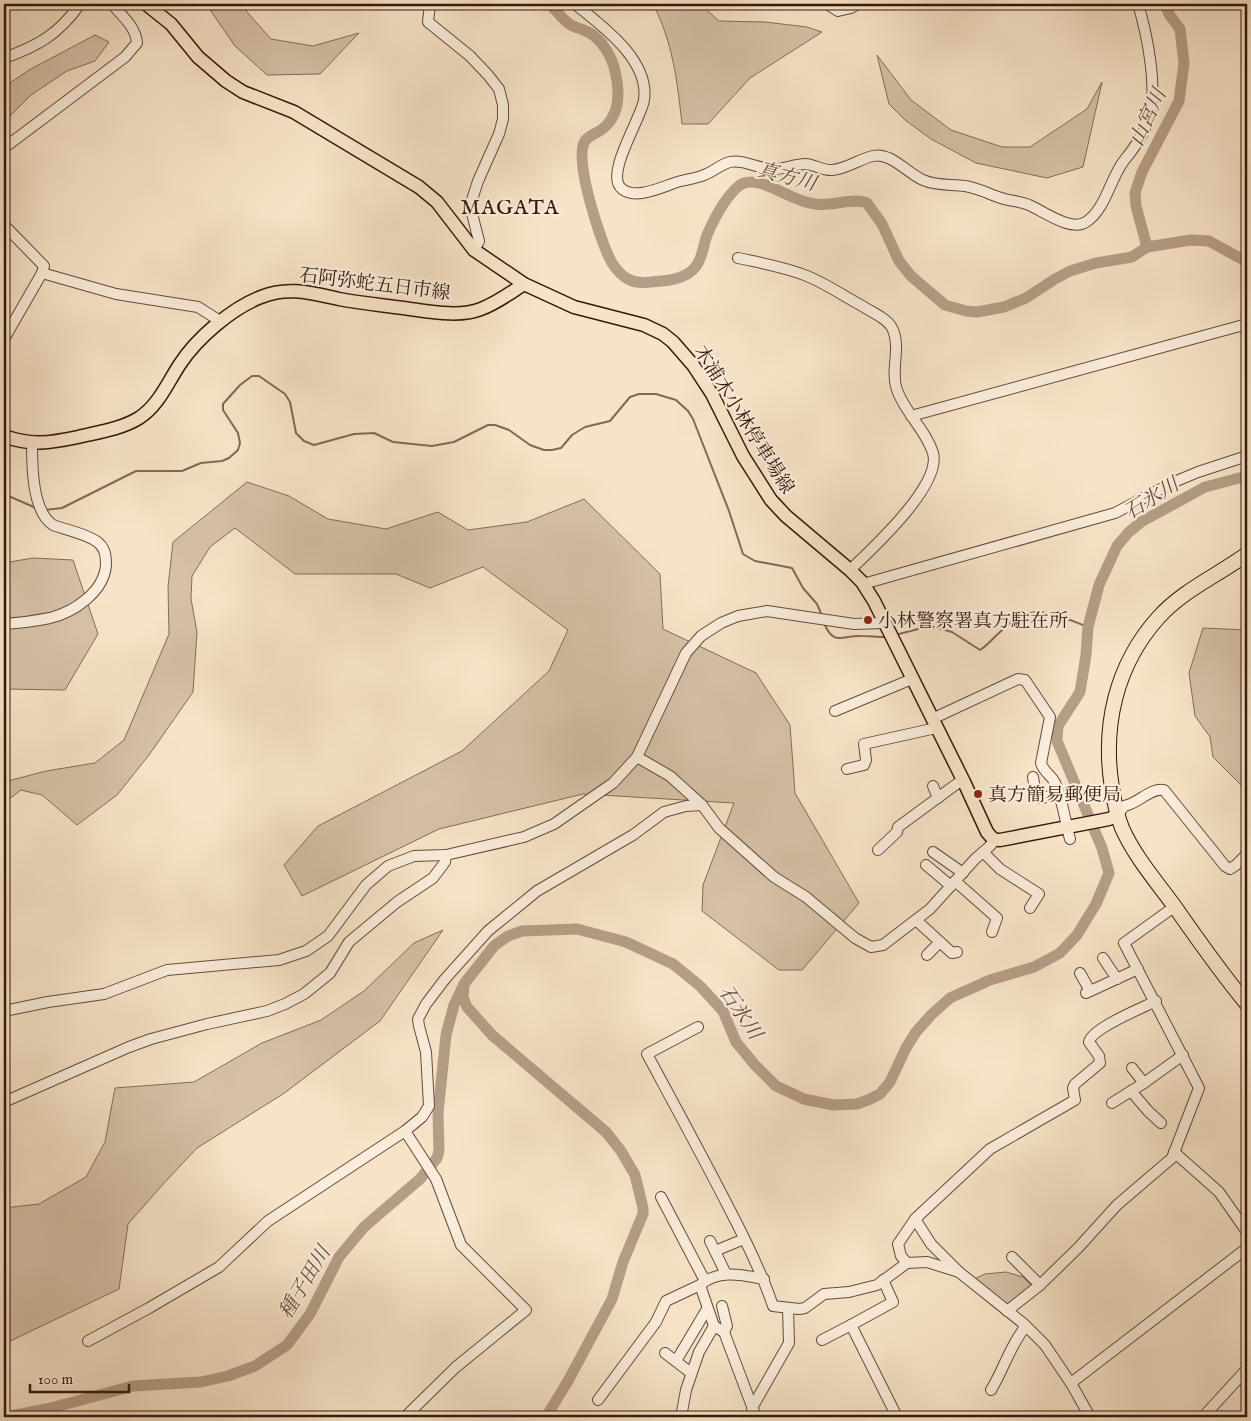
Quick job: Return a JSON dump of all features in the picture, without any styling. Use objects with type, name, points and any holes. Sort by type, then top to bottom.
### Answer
[{"type":"highway","points":[[1247,554],[1186,593],[1171,605],[1143,637],[1131,656],[1121,678],[1112,709],[1108,735],[1113,817],[1136,853],[1209,956],[1247,1004]]},
{"type":"main road","name":"木浦木小林停車場線","points":[[146,4],[171,24],[198,57],[226,81],[243,92],[294,112],[419,188],[437,202],[474,250],[524,284],[574,307],[644,325],[663,334],[673,342],[693,364],[712,394],[743,456],[772,500],[786,516],[850,570],[863,584],[874,601],[987,832],[994,840]]},
{"type":"main road","name":"石阿弥蛇五日市線","points":[[4,436],[32,443],[56,442],[110,430],[141,417],[162,394],[181,362],[220,321],[240,307],[260,297],[279,291],[297,291],[352,302],[454,313],[480,310],[524,284]]},
{"type":"main road","points":[[994,840],[1068,830],[1113,817]]},
{"type":"street","points":[[4,58],[50,37],[74,13],[80,4]]},
{"type":"street","points":[[4,148],[124,57],[137,43],[133,29],[112,4]]},
{"type":"street","points":[[430,4],[428,22],[470,56],[488,75],[499,89],[503,105],[503,119],[499,134],[478,181],[470,206],[479,241],[474,250]]},
{"type":"street","points":[[575,4],[607,31],[632,58],[642,76],[644,99],[621,157],[616,179],[618,184],[626,191],[648,192],[680,181],[700,177],[730,162],[743,162],[770,169],[782,169],[806,164],[825,170],[833,170],[876,155],[884,156],[913,175],[928,182],[976,188],[1003,199],[1027,204],[1074,225],[1085,223],[1099,208],[1118,170],[1136,145],[1148,121],[1151,103],[1151,65],[1138,4]]},
{"type":"street","points":[[827,4],[838,12],[857,4]]},
{"type":"street","points":[[4,225],[44,266],[42,273],[4,340]]},
{"type":"street","points":[[738,258],[784,268],[806,275],[829,286],[880,317],[891,326],[896,339],[894,378],[896,388],[933,453],[933,470],[918,497],[879,542],[850,570]]},
{"type":"street","points":[[42,273],[116,294],[198,307],[220,321]]},
{"type":"street","points":[[911,416],[1247,324]]},
{"type":"street","points":[[4,624],[50,618],[70,611],[91,595],[103,580],[106,567],[105,552],[96,541],[53,525],[42,514],[37,497],[32,443]]},
{"type":"street","points":[[863,584],[1115,513],[1174,482],[1247,456]]},
{"type":"street","points":[[4,1011],[104,994],[167,970],[279,960],[306,951],[328,936],[366,885],[388,866],[414,856],[446,855],[524,837],[554,824],[613,783],[637,757],[686,653],[702,636],[721,623],[738,616],[767,611],[854,624],[884,623]]},
{"type":"street","points":[[835,710],[912,679]]},
{"type":"street","points":[[847,769],[864,765],[866,760],[864,744],[934,723],[1018,679],[1025,680],[1050,717],[1042,763],[1043,769],[1054,780],[1068,830]]},
{"type":"street","points":[[637,757],[670,776],[702,805],[720,828],[774,877],[806,897],[855,938],[871,947],[883,945],[930,909],[994,840]]},
{"type":"street","points":[[1034,777],[1036,796],[1040,798],[1059,795]]},
{"type":"street","points":[[878,850],[897,832],[898,827],[962,780]]},
{"type":"street","points":[[933,786],[938,798]]},
{"type":"street","points":[[1113,817],[1124,806],[1131,805],[1154,791],[1162,789],[1224,866],[1230,869],[1236,866],[1247,854]]},
{"type":"street","points":[[88,1341],[219,1267],[268,1221],[405,1131],[422,1116],[429,1106],[426,1052],[418,1018],[445,979],[488,931],[537,891],[633,835],[664,812],[686,806],[702,805]]},
{"type":"street","points":[[933,852],[963,873]]},
{"type":"street","points":[[983,852],[1000,869],[1039,894],[1030,908]]},
{"type":"street","points":[[4,1102],[150,1039],[267,1011],[285,1004],[330,973],[349,942],[397,902],[433,878],[445,862],[446,855]]},
{"type":"street","points":[[926,866],[997,918],[992,932]]},
{"type":"street","points":[[1007,1311],[1040,1285],[1078,1248],[1117,1205],[1172,1158],[1199,1088],[1156,1001],[1124,943],[1174,906]]},
{"type":"street","points":[[916,920],[952,953],[957,952]]},
{"type":"street","points":[[927,955],[940,942]]},
{"type":"street","points":[[1103,958],[1117,979]]},
{"type":"street","points":[[1080,973],[1088,992],[1138,969]]},
{"type":"street","points":[[907,1263],[901,1256],[898,1244],[915,1219],[990,1149],[1075,1100],[1075,1084],[1100,1064],[1099,1056],[1089,1042],[1090,1037],[1108,1024],[1156,1001]]},
{"type":"street","points":[[698,1027],[647,1054],[708,1166],[764,1279],[773,1306],[805,1308],[824,1294],[849,1292],[877,1285],[907,1263],[927,1262],[959,1272]]},
{"type":"street","points":[[1112,1103],[1183,1055]]},
{"type":"street","points":[[1132,1068],[1144,1083]]},
{"type":"street","points":[[1131,1091],[1161,1123]]},
{"type":"street","points":[[405,1131],[436,1179],[462,1245],[526,1310],[456,1367],[405,1417]]},
{"type":"street","points":[[1174,1152],[1219,1192],[1247,1232]]},
{"type":"street","points":[[661,1197],[703,1283],[707,1309],[714,1326],[724,1332],[754,1413]]},
{"type":"street","points":[[915,1219],[931,1244],[959,1272],[1026,1326],[1045,1345],[1071,1383],[1090,1417]]},
{"type":"street","points":[[715,1251],[744,1239]]},
{"type":"street","points":[[710,1241],[726,1274]]},
{"type":"street","points":[[1071,1383],[1247,1248]]},
{"type":"street","points":[[1012,1257],[1040,1285]]},
{"type":"street","points":[[598,1400],[656,1322],[666,1301],[729,1273],[764,1279]]},
{"type":"street","points":[[822,1340],[892,1302],[883,1280]]},
{"type":"street","points":[[722,1306],[727,1326],[724,1332]]},
{"type":"street","points":[[754,1413],[789,1343],[788,1308]]},
{"type":"street","points":[[676,1361],[707,1309]]},
{"type":"street","points":[[851,1325],[897,1417]]},
{"type":"street","points":[[681,1417],[686,1390],[698,1352],[714,1326]]},
{"type":"street","points":[[991,1390],[1000,1375],[1016,1338],[1026,1326]]},
{"type":"street","points":[[665,1353],[691,1374]]},
{"type":"street","points":[[1203,1417],[1247,1369]]},
{"type":"shaded area","points":[[206,4],[240,4],[271,39],[313,46],[359,33],[320,74],[267,75],[235,46]]},
{"type":"shaded area","points":[[653,4],[700,4],[719,21],[765,22],[807,27],[822,32],[750,78],[708,124],[682,124],[670,48]]},
{"type":"shaded area","points":[[95,35],[109,42],[95,61],[67,71],[31,95],[4,122],[4,87],[29,70]]},
{"type":"shaded area","points":[[877,55],[911,100],[951,130],[1002,147],[1030,147],[1087,109],[1102,82],[1083,167],[1047,178],[976,163],[931,139],[905,120],[889,104]]},
{"type":"shaded area","points":[[247,482],[289,496],[328,519],[386,529],[438,512],[468,530],[527,522],[584,499],[660,574],[663,629],[756,673],[790,725],[795,793],[859,903],[802,970],[779,970],[702,911],[703,885],[734,803],[583,794],[439,829],[302,896],[284,865],[318,826],[462,751],[549,671],[568,630],[483,567],[430,588],[396,574],[295,574],[235,528],[210,547],[192,576],[191,599],[197,632],[193,692],[149,755],[117,795],[77,825],[42,795],[21,790],[4,803],[4,782],[46,771],[95,763],[124,740],[169,634],[168,587],[173,542]]},
{"type":"shaded area","points":[[33,558],[73,560],[98,634],[65,690],[4,689],[4,563]]},
{"type":"shaded area","points":[[1203,628],[1247,630],[1247,785],[1242,786],[1213,757],[1210,737],[1195,716],[1189,673]]},
{"type":"shaded area","points":[[443,930],[380,1021],[283,1094],[197,1148],[165,1182],[128,1224],[119,1289],[4,1344],[4,1208],[39,1204],[86,1177],[105,1142],[115,1088],[194,1082],[262,1043],[321,1020],[364,991],[414,943]]},
{"type":"shaded area","points":[[1006,1272],[1023,1277],[1033,1287],[1006,1312],[972,1280],[985,1274]]},
{"type":"waterway","name":"真方川","points":[[549,4],[568,23],[598,39],[609,54],[614,66],[618,87],[616,111],[608,124],[585,141],[582,153],[583,168],[590,203],[607,253],[617,270],[632,281],[644,283],[672,279],[683,276],[693,270],[702,255],[707,235],[721,208],[740,185],[750,182],[772,187],[809,203],[821,205],[855,201],[867,203],[882,224],[899,261],[911,276],[945,305],[966,311],[977,312],[1004,307],[1026,298],[1070,271],[1096,263],[1132,257],[1147,247],[1191,240],[1209,241],[1247,262]]},
{"type":"waterway","name":"山宮川","points":[[1147,247],[1136,206],[1135,193],[1142,172],[1179,101],[1184,63],[1180,29],[1169,14],[1165,4]]},
{"type":"waterway","points":[[45,510],[62,508],[136,471],[182,471],[201,463],[222,461],[229,458],[238,450],[240,443],[238,433],[223,410],[223,404],[240,385],[252,376],[259,376],[285,394],[290,402],[296,433],[304,441],[314,445],[354,434],[374,433],[393,442],[432,446],[454,442],[488,425],[495,425],[509,430],[530,445],[544,450],[552,450],[561,448],[572,435],[585,427],[610,421],[630,397],[639,394],[656,394],[676,400],[688,411],[693,419],[729,511],[743,554],[755,561],[792,568],[803,588],[817,604],[822,616]]},
{"type":"waterway","name":"石氷川","points":[[6,1417],[51,1408],[133,1386],[201,1382],[228,1376],[255,1366],[287,1345],[310,1314],[339,1257],[364,1227],[420,1179],[437,1158],[439,1151],[438,1113],[446,1035],[454,1005],[464,984],[494,946],[508,936],[522,931],[577,929],[626,942],[673,964],[700,986],[723,1011],[736,1042],[776,1086],[804,1099],[833,1105],[857,1104],[880,1094],[890,1082],[916,1032],[950,998],[990,980],[1034,967],[1060,953],[1077,935],[1096,904],[1109,873],[1102,848],[1057,741],[1058,726],[1080,692],[1088,627],[1099,585],[1117,546],[1141,522],[1205,487],[1247,476]]},
{"type":"waterway","points":[[4,494],[36,508]]},
{"type":"waterway","points":[[895,635],[930,626],[952,632],[980,650],[1016,618],[1036,612],[1054,614],[1088,627]]},
{"type":"waterway","points":[[824,623],[831,635],[839,638],[854,636],[886,637]]},
{"type":"waterway","name":"石氷川","points":[[464,985],[463,997],[467,1007],[492,1035],[606,1132],[621,1151],[635,1175],[643,1208],[643,1214],[623,1262],[612,1299],[568,1381],[546,1417]]},
{"type":"place","name":"小林警察署真方駐在所","points":[[868,620]]},
{"type":"place","name":"真方簡易郵便局","points":[[978,794]]},
{"type":"district","name":"MAGATA","points":[[510,207]]},
{"type":"water label","name":"種子田川","points":[[304,1282]]}]
